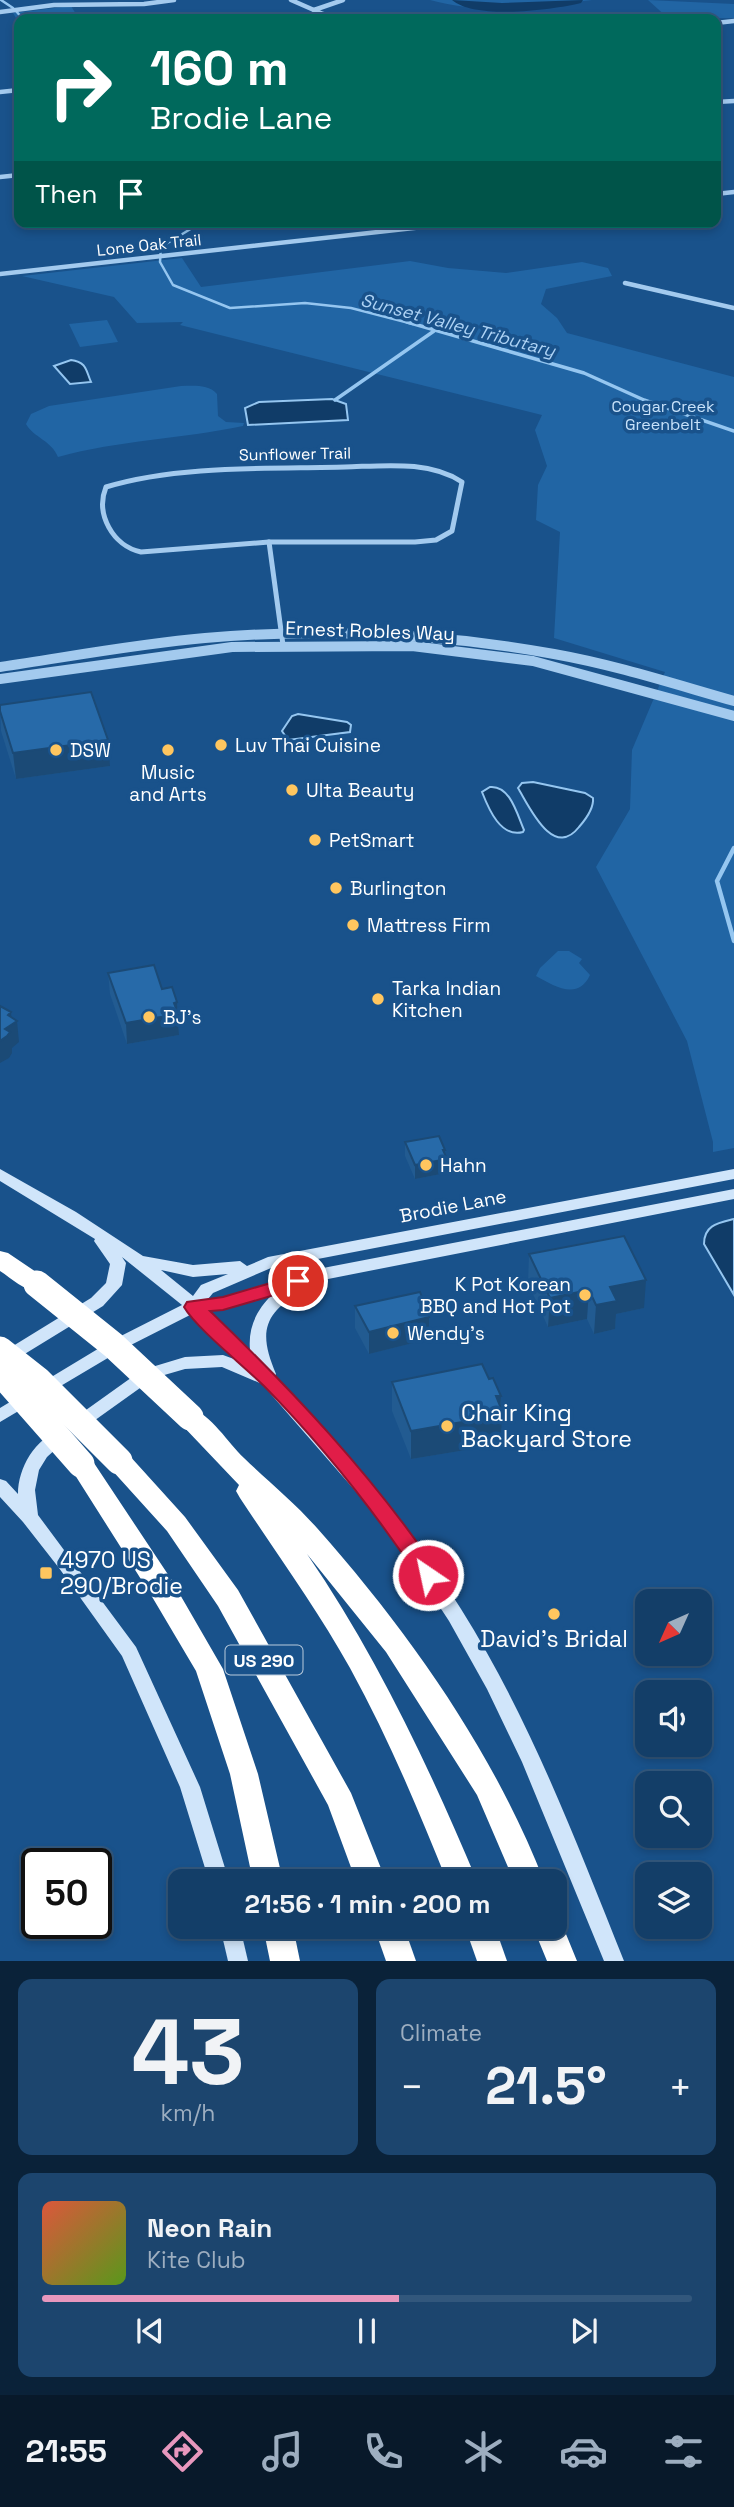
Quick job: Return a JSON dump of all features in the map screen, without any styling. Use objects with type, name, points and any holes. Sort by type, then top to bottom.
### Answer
[{"type":"highway","points":[[0,1259],[37,1284],[113,1345],[190,1417],[306,1534],[396,1644],[489,1789],[524,1869]]},
{"type":"highway","name":"US 290","points":[[0,1350],[38,1380],[119,1461],[176,1524],[228,1598],[341,1802],[366,1869]]},
{"type":"highway","points":[[0,1372],[81,1464],[161,1587],[209,1669],[244,1774],[265,1869]]},
{"type":"highway","points":[[225,1455],[342,1630],[422,1782],[457,1869]]},
{"type":"highway","points":[[280,1939],[285,1961]]},
{"type":"highway","points":[[393,1939],[401,1961]]},
{"type":"highway","points":[[484,1939],[492,1961]]},
{"type":"highway","points":[[553,1939],[562,1961]]},
{"type":"main road","points":[[0,1174],[138,1260],[193,1307],[272,1382],[351,1470],[402,1536],[474,1646],[529,1758],[614,1961]]},
{"type":"main road","name":"Brodie Lane","points":[[193,1307],[207,1289],[268,1263],[734,1174]]},
{"type":"main road","points":[[667,1208],[667,1202],[671,1199],[734,1183]]},
{"type":"main road","name":"Brodie Lane","points":[[0,1416],[117,1345],[193,1307],[223,1303],[323,1274],[734,1194]]},
{"type":"main road","points":[[0,1362],[97,1303],[114,1285],[117,1263],[97,1234]]},
{"type":"main road","points":[[138,1260],[193,1271],[223,1270],[268,1263]]},
{"type":"main road","points":[[272,1382],[258,1348],[261,1321],[266,1310],[285,1293],[323,1274]]},
{"type":"main road","points":[[29,1517],[25,1494],[29,1467],[47,1446],[148,1374],[186,1363],[223,1361],[272,1382]]},
{"type":"main road","points":[[0,1486],[29,1517],[129,1652],[190,1787],[215,1869]]},
{"type":"main road","points":[[233,1939],[238,1961]]},
{"type":"street","points":[[0,12],[54,5],[144,4],[174,0]]},
{"type":"street","points":[[290,0],[325,14]]},
{"type":"street","points":[[314,11],[343,0]]},
{"type":"street","name":"Lone Oak Trail","points":[[0,274],[415,228]]},
{"type":"street","points":[[625,283],[734,308]]},
{"type":"street","name":"Sunflower Trail","points":[[433,469],[445,471],[462,482],[452,531],[436,540],[269,542],[149,552],[132,551],[114,541],[101,495],[111,484],[128,480],[229,470],[433,469]]},
{"type":"street","points":[[269,542],[282,640]]},
{"type":"street","name":"Ernest Robles Way","points":[[0,679],[282,640],[397,634],[509,646],[605,663],[734,701]]},
{"type":"street","name":"Ernest Robles Way","points":[[0,667],[201,639],[412,646],[533,661],[734,716]]},
{"type":"green space","points":[[430,0],[592,0],[531,7],[491,8],[450,5]]},
{"type":"green space","points":[[648,0],[734,4],[734,18],[721,18],[721,14],[663,14]]},
{"type":"green space","points":[[71,6],[76,14],[14,15]]},
{"type":"green space","name":"Cougar Creek Greenbelt","points":[[182,258],[201,287],[410,261],[448,268],[506,273],[582,262],[608,268],[612,276],[546,289],[541,304],[557,318],[567,333],[734,377],[734,1148],[713,1152],[713,1142],[687,1041],[596,867],[630,809],[632,750],[665,672],[554,638],[560,532],[536,520],[538,485],[547,466],[535,430],[542,415],[180,325],[183,322],[137,323],[114,297],[22,276]]},
{"type":"green space","points":[[107,320],[118,342],[80,347],[69,324]]},
{"type":"green space","points":[[181,386],[200,386],[213,391],[217,394],[218,416],[226,422],[244,423],[243,426],[104,447],[58,457],[26,424],[31,414],[49,406]]},
{"type":"green space","points":[[558,951],[569,951],[582,959],[579,963],[590,975],[579,988],[565,989],[536,976],[540,968]]},
{"type":"shaded area","points":[[71,360],[83,365],[91,382],[70,384],[54,366]]},
{"type":"shaded area","points":[[332,399],[346,404],[348,420],[248,425],[245,408],[259,402]]},
{"type":"shaded area","points":[[298,714],[347,722],[351,725],[350,732],[288,740],[282,731],[292,716]]},
{"type":"shaded area","points":[[533,782],[585,793],[593,798],[587,817],[569,836],[551,834],[535,817],[518,788],[522,783]]},
{"type":"shaded area","points":[[490,787],[503,791],[508,796],[523,832],[508,831],[497,821],[482,792]]},
{"type":"shaded area","points":[[734,1219],[734,1295],[704,1244],[709,1229]]},
{"type":"building","points":[[91,692],[108,740],[13,753],[0,705]]},
{"type":"building","points":[[154,965],[162,989],[172,987],[178,1014],[126,1023],[108,973]]},
{"type":"building","points":[[0,1006],[11,1012],[8,1015],[17,1021],[5,1029],[10,1032],[0,1041]]},
{"type":"building","points":[[439,1136],[447,1159],[415,1165],[405,1142]]},
{"type":"building","points":[[624,1236],[646,1280],[610,1287],[617,1301],[596,1305],[589,1290],[550,1298],[529,1254]]},
{"type":"building","points":[[420,1292],[429,1317],[369,1332],[355,1306]]},
{"type":"building","points":[[482,1364],[489,1379],[493,1378],[501,1396],[496,1396],[502,1411],[484,1415],[485,1418],[411,1431],[392,1382]]},
{"type":"waterway","name":"Sunset Valley Tributary","points":[[1,0],[13,8]]},
{"type":"waterway","points":[[459,0],[502,7],[576,0]]},
{"type":"waterway","name":"Sunset Valley Tributary","points":[[192,228],[161,247],[160,262],[173,285],[230,308],[305,303],[351,308],[413,324]]},
{"type":"waterway","name":"Sunset Valley Tributary","points":[[407,322],[584,373],[644,400],[734,431]]},
{"type":"waterway","points":[[335,400],[434,331]]},
{"type":"waterway","name":"Sunset Valley Tributary","points":[[734,848],[717,881],[734,941]]},
{"type":"place","name":"Luv Thai Cuisine","points":[[221,745]]},
{"type":"place","name":"DSW","points":[[56,750]]},
{"type":"place","name":"Music and Arts","points":[[168,750]]},
{"type":"place","name":"Ulta Beauty","points":[[292,790]]},
{"type":"place","name":"PetSmart","points":[[315,840]]},
{"type":"place","name":"Burlington","points":[[336,888]]},
{"type":"place","name":"Mattress Firm","points":[[353,925]]},
{"type":"place","name":"Tarka Indian Kitchen","points":[[378,999]]},
{"type":"place","name":"BJ's","points":[[149,1017]]},
{"type":"place","name":"Hahn","points":[[426,1165]]},
{"type":"place","name":"K Pot Korean BBQ and Hot Pot","points":[[585,1295]]},
{"type":"place","name":"Wendy's","points":[[393,1333]]},
{"type":"place","name":"Chair King Backyard Store","points":[[447,1426]]},
{"type":"place","name":"4970 US 290/Brodie","points":[[46,1573]]},
{"type":"place","name":"David's Bridal","points":[[554,1614]]},
{"type":"route","points":[[298,1281],[223,1303],[193,1307],[272,1382],[351,1470],[428,1575]]}]
